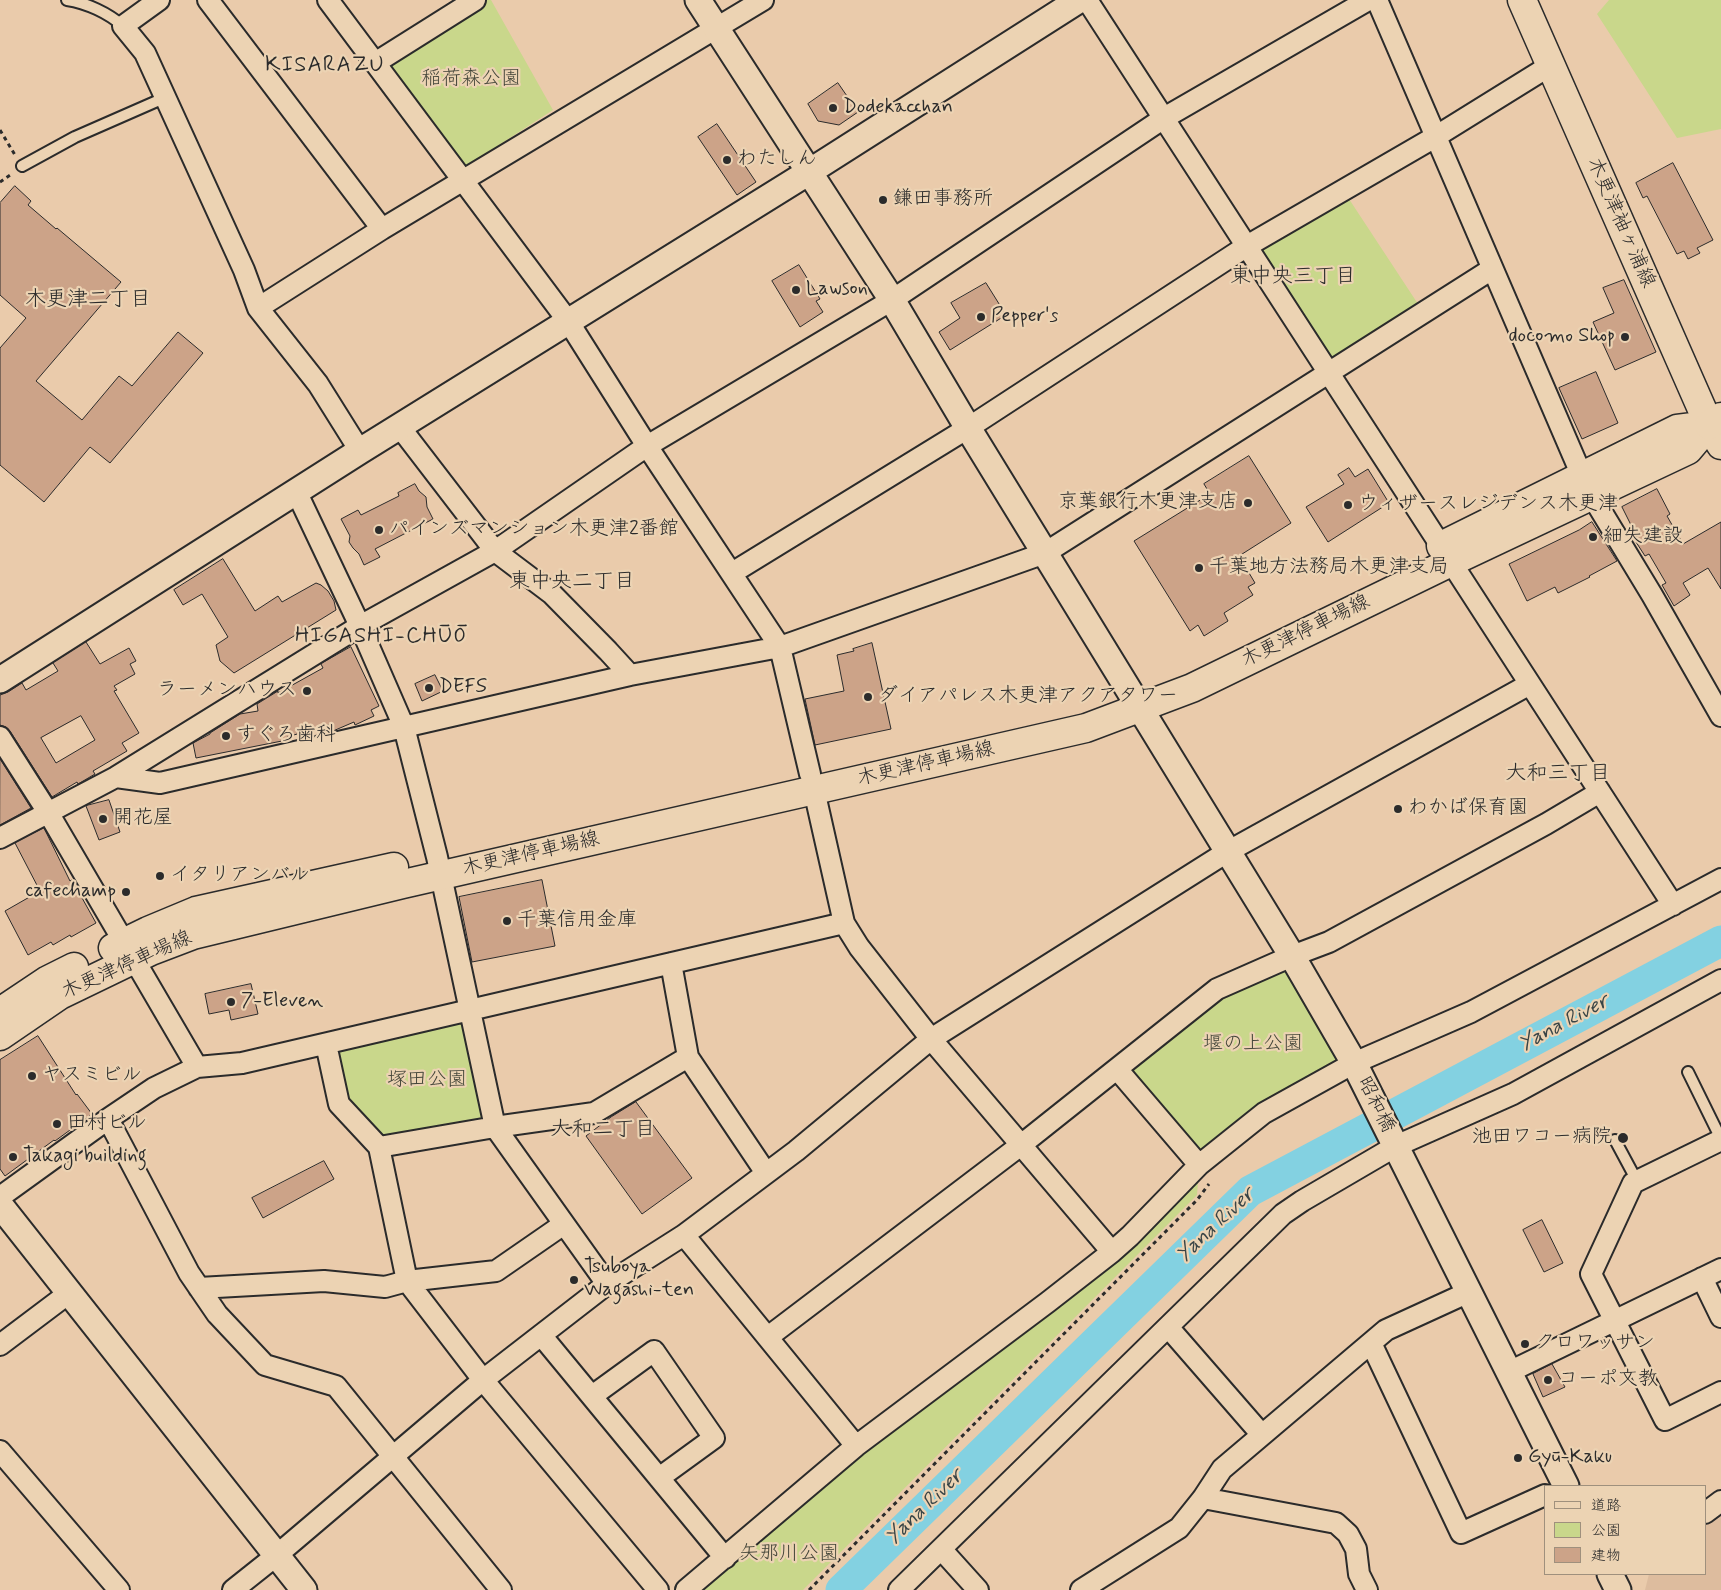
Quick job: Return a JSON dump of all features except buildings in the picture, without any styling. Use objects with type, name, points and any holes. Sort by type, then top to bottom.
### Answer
[{"type":"main road","name":"木更津袖ヶ浦線","points":[[1522,0],[1717,429]]},
{"type":"main road","name":"木更津停車場線","points":[[0,1012],[48,980],[129,951],[151,951],[193,935],[439,866],[812,782],[1086,728],[1136,700],[1192,688],[1446,554],[1587,486],[1688,450],[1717,429]]},
{"type":"main road","name":"木更津停車場線","points":[[0,1036],[60,994],[129,951]]},
{"type":"street","points":[[159,0],[123,26],[145,53],[240,261],[258,308],[318,384],[360,450]]},
{"type":"street","points":[[208,0],[382,229]]},
{"type":"street","points":[[328,0],[568,321],[647,446],[780,647],[844,923],[859,947],[931,1039],[1112,1252]]},
{"type":"street","points":[[375,63],[475,0]]},
{"type":"street","name":"昭和橋","points":[[698,0],[892,300],[968,428],[1292,956],[1354,1063],[1396,1146],[1509,1372],[1559,1485]]},
{"type":"street","points":[[258,308],[382,229],[764,0]]},
{"type":"street","points":[[0,680],[360,450],[809,172],[1079,0]]},
{"type":"street","points":[[1087,0],[1673,905]]},
{"type":"street","points":[[0,838],[49,814],[116,777],[360,626],[494,551],[647,446],[892,300],[1164,118],[1368,0]]},
{"type":"street","points":[[1377,0],[1587,486],[1721,716]]},
{"type":"street","points":[[732,573],[968,428],[1247,246],[1435,137],[1551,65]]},
{"type":"street","points":[[116,777],[160,783],[630,676],[780,647],[1045,554],[1492,269]]},
{"type":"street","points":[[399,426],[494,551],[552,594],[608,650],[630,676]]},
{"type":"street","points":[[296,491],[360,626],[404,727],[439,866],[495,1126],[607,1284]]},
{"type":"street","points":[[233,1590],[484,1380],[541,1335],[607,1284],[684,1235],[766,1173],[931,1039],[1227,852],[1530,684]]},
{"type":"street","points":[[0,737],[49,814],[197,1067]]},
{"type":"street","points":[[768,1337],[1022,1145],[1217,990],[1292,956],[1329,942],[1546,824],[1600,792]]},
{"type":"street","points":[[686,1590],[856,1446],[1112,1252],[1206,1172],[1264,1113],[1354,1063],[1471,1012],[1721,879]]},
{"type":"street","points":[[0,1197],[154,1088],[197,1067],[242,1063],[844,923]]},
{"type":"street","points":[[671,963],[688,1057],[766,1173]]},
{"type":"street","points":[[899,1590],[1283,1214],[1396,1146],[1513,1094],[1721,980]]},
{"type":"street","points":[[326,1044],[339,1104],[379,1147],[407,1281],[484,1380],[658,1590]]},
{"type":"street","points":[[379,1147],[495,1126],[594,1113],[688,1057]]},
{"type":"street","points":[[1118,1069],[1206,1172]]},
{"type":"street","points":[[108,1119],[189,1273],[217,1314],[265,1365],[336,1386],[501,1590]]},
{"type":"street","points":[[1720,1144],[1633,1183],[1591,1274],[1665,1420],[1721,1392]]},
{"type":"street","points":[[0,1205],[304,1590]]},
{"type":"street","points":[[199,1288],[324,1281],[385,1286],[407,1281],[496,1270],[564,1224]]},
{"type":"street","points":[[684,1235],[856,1446]]},
{"type":"street","points":[[1509,1372],[1721,1269]]},
{"type":"street","points":[[1702,1278],[1721,1317]]},
{"type":"street","points":[[1081,1590],[1180,1528],[1222,1469],[1386,1330],[1469,1292]]},
{"type":"street","points":[[0,1345],[70,1293]]},
{"type":"street","points":[[1168,1327],[1262,1435]]},
{"type":"street","points":[[541,1335],[725,1558]]},
{"type":"street","points":[[1371,1343],[1461,1533],[1544,1495]]},
{"type":"street","points":[[592,1396],[654,1351],[714,1438],[659,1478]]},
{"type":"street","points":[[0,1451],[119,1590]]},
{"type":"street","points":[[1203,1498],[1336,1523],[1348,1534],[1356,1548],[1360,1574],[1367,1590]]},
{"type":"street","points":[[1706,1512],[1721,1501]]},
{"type":"street","points":[[941,1549],[978,1590]]},
{"type":"lane","points":[[67,0],[112,16],[123,26]]},
{"type":"lane","points":[[22,166],[75,137],[164,98]]},
{"type":"lane","points":[[1688,1072],[1720,1144]]},
{"type":"lane","points":[[1615,1140],[1637,1181]]},
{"type":"path","points":[[0,130],[22,166]]},
{"type":"path","points":[[809,1590],[1196,1200],[1206,1172]]},
{"type":"shaded area","points":[[1721,1513],[1721,1590],[1645,1590],[1649,1575],[1706,1575],[1706,1524]]},
{"type":"green space","name":"稲荷森公園","points":[[486,0],[491,0],[553,110],[465,167],[388,64]]},
{"type":"green space","points":[[1609,0],[1721,0],[1721,129],[1677,138],[1597,14]]},
{"type":"green space","points":[[1349,199],[1420,307],[1332,367],[1258,251]]},
{"type":"green space","name":"堰の上公園","points":[[1290,969],[1339,1061],[1202,1153],[1130,1071],[1223,998]]},
{"type":"green space","name":"塚田公園","points":[[466,1022],[490,1123],[382,1139],[347,1099],[338,1048]]},
{"type":"green space","name":"矢那川公園","points":[[1199,1169],[1197,1195],[803,1590],[694,1590]]},
{"type":"waterway","name":"Yana River","points":[[841,1590],[1250,1191],[1721,941]]},
{"type":"place","name":"Dodekacchan","points":[[833,108]]},
{"type":"place","name":"わたしん","points":[[727,160]]},
{"type":"place","name":"鎌田事務所","points":[[883,200]]},
{"type":"place","name":"Lawson","points":[[796,290]]},
{"type":"place","name":"Pepper's","points":[[981,317]]},
{"type":"place","name":"docomo Shop","points":[[1625,337]]},
{"type":"place","name":"京葉銀行木更津支店","points":[[1248,503]]},
{"type":"place","name":"ウィザースレジデンス木更津","points":[[1348,505]]},
{"type":"place","name":"パインズマンション木更津2番館","points":[[379,530]]},
{"type":"place","name":"細失建設","points":[[1593,537]]},
{"type":"place","name":"千葉地方法務局木更津支局","points":[[1199,568]]},
{"type":"place","name":"DEFS","points":[[429,688]]},
{"type":"place","name":"ラーメンハウス","points":[[307,691]]},
{"type":"place","name":"ダイアパレス木更津アクアタワー","points":[[868,697]]},
{"type":"place","name":"すぐろ歯科","points":[[226,736]]},
{"type":"place","name":"わかば保育園","points":[[1398,809]]},
{"type":"place","name":"開花屋","points":[[103,819]]},
{"type":"place","name":"イタリアンバル","points":[[160,876]]},
{"type":"place","name":"cafechamp","points":[[126,892]]},
{"type":"place","name":"千葉信用金庫","points":[[507,921]]},
{"type":"place","name":"7-Eleven","points":[[231,1002]]},
{"type":"place","name":"ヤスミビル","points":[[32,1076]]},
{"type":"place","name":"田村ビル","points":[[57,1124]]},
{"type":"place","name":"池田ワコー病院","points":[[1623,1138]]},
{"type":"place","name":"Takagi building","points":[[13,1157]]},
{"type":"place","name":"Tsuboya Wagashi-ten","points":[[574,1280]]},
{"type":"place","name":"クロワッサン","points":[[1525,1344]]},
{"type":"place","name":"コーポ文教","points":[[1548,1380]]},
{"type":"place","name":"Gyū-Kaku","points":[[1518,1458]]},
{"type":"district","name":"KISARAZU","points":[[325,66]]},
{"type":"district","name":"東中央三丁目","points":[[1293,278]]},
{"type":"district","name":"木更津二丁目","points":[[88,301]]},
{"type":"district","name":"東中央二丁目","points":[[572,583]]},
{"type":"district","name":"HIGASHI-CHŪŌ","points":[[381,637]]},
{"type":"district","name":"大和三丁目","points":[[1558,775]]},
{"type":"district","name":"大和二丁目","points":[[603,1131]]}]
